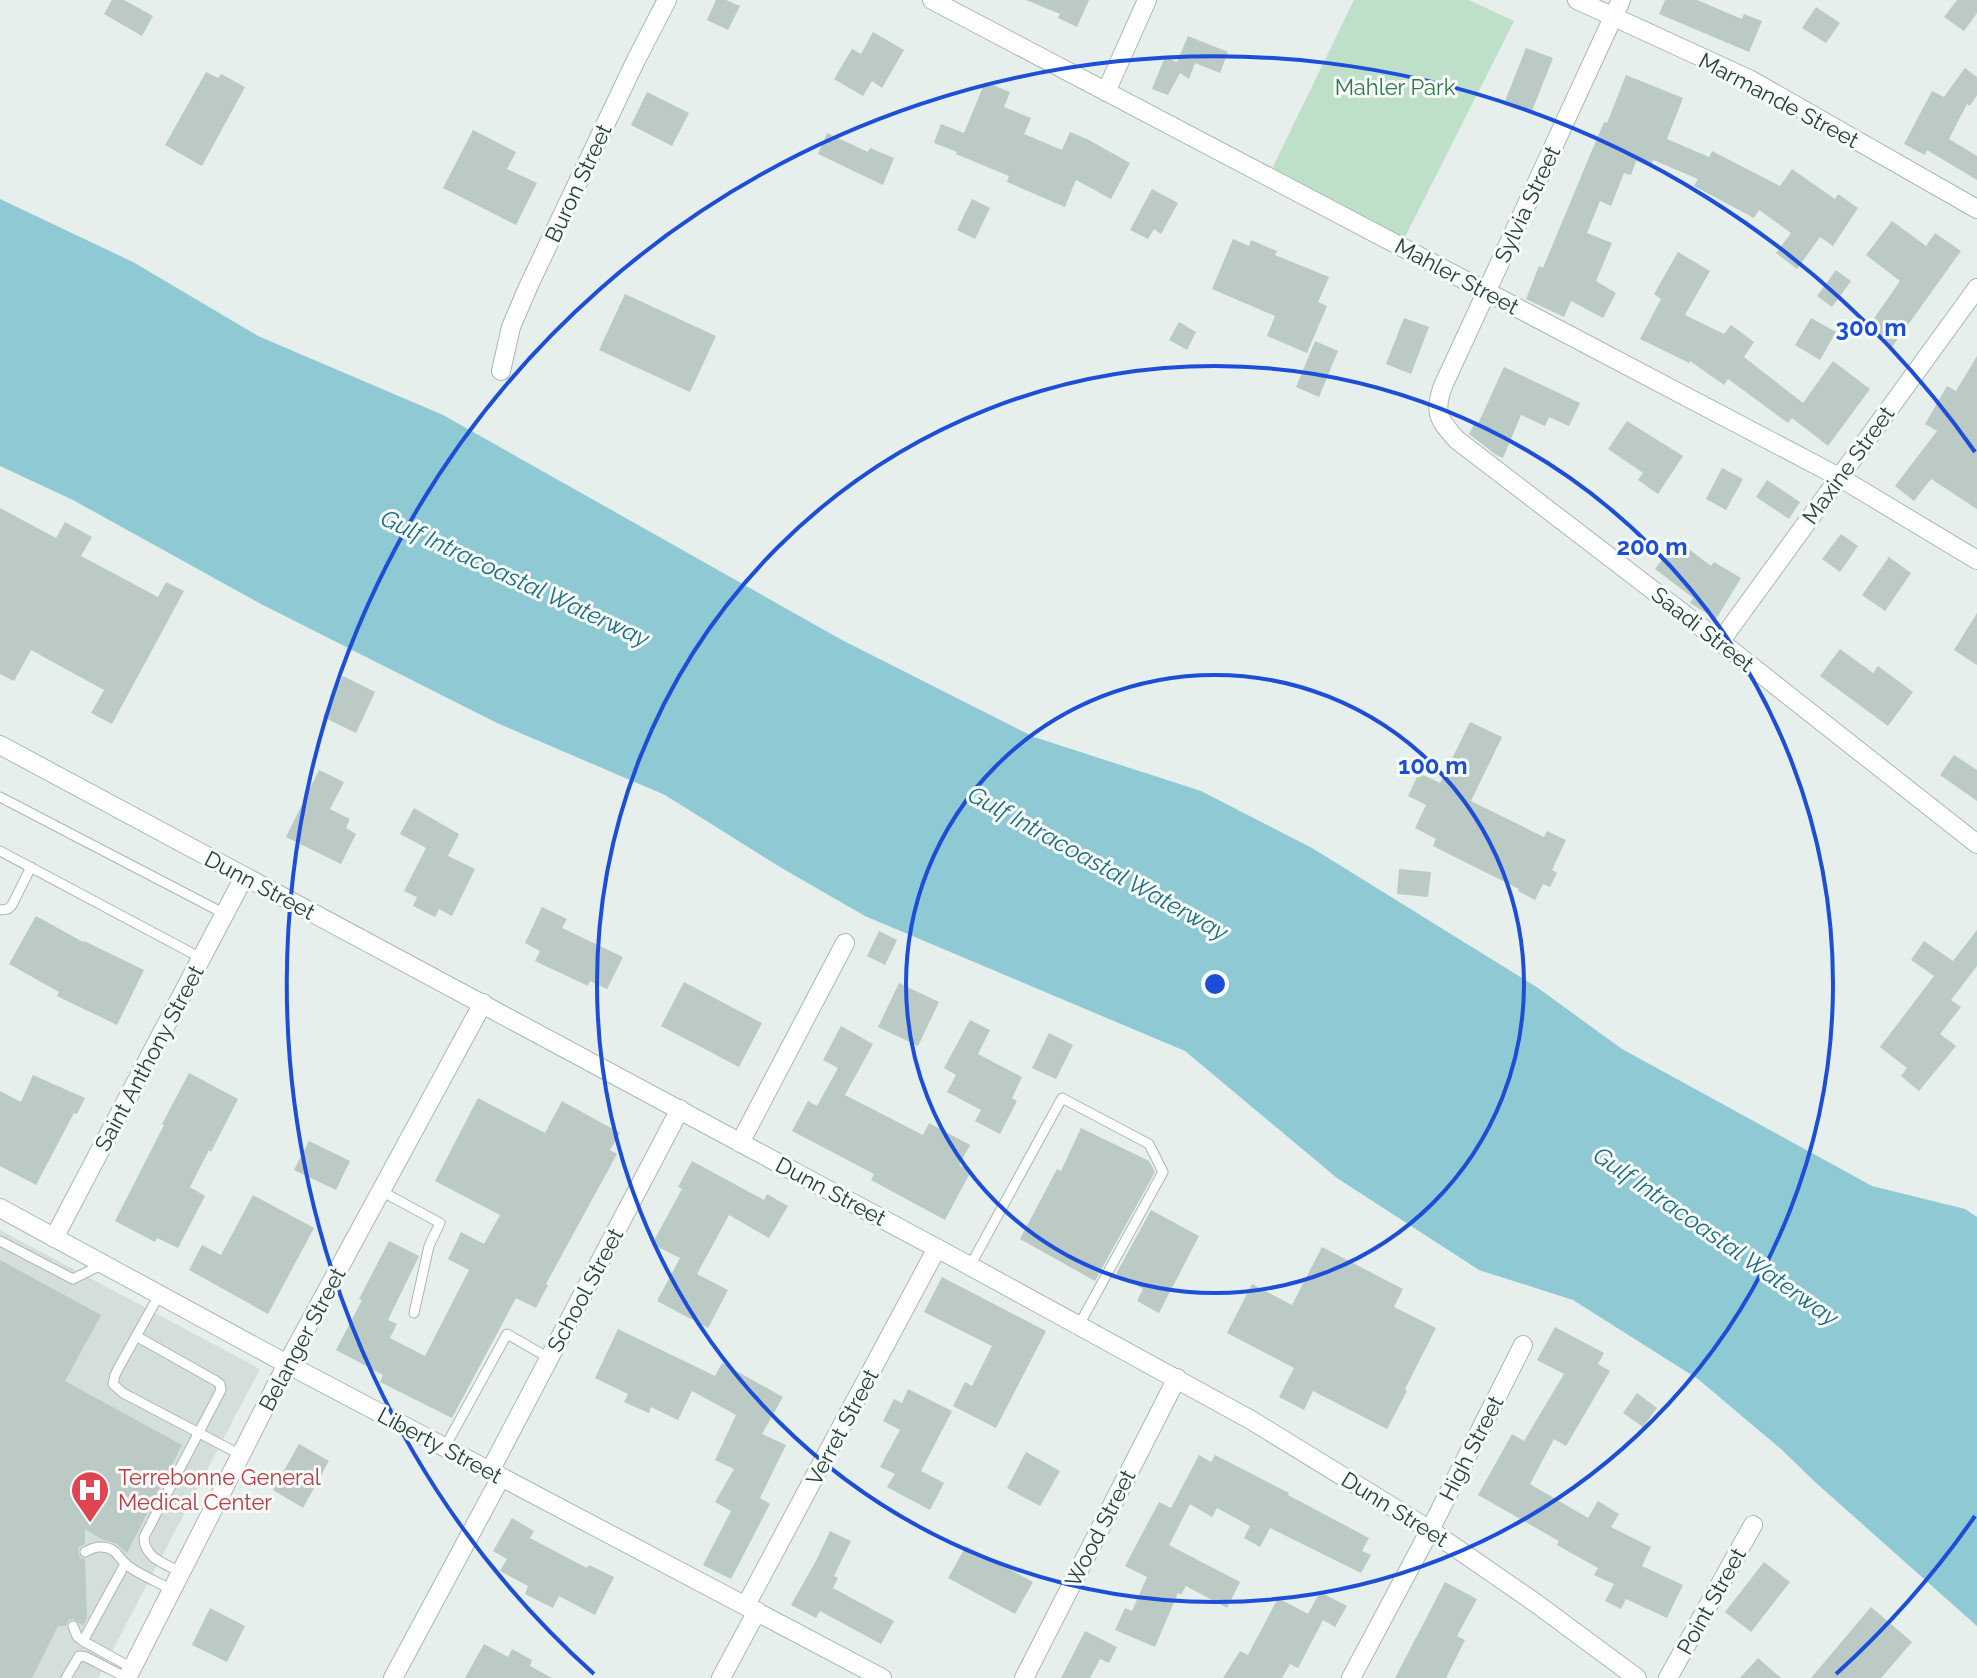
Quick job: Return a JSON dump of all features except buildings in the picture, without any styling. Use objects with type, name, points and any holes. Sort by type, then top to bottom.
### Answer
[{"type":"street","name":"Buron Street","points":[[501,371],[511,327],[529,285],[667,0]]},
{"type":"street","name":"Mahler Street","points":[[932,0],[1839,477],[1977,560]]},
{"type":"street","points":[[1106,92],[1147,0]]},
{"type":"street","name":"Marmande Street","points":[[1577,0],[1617,8],[1751,80],[1977,209]]},
{"type":"street","name":"Sylvia Street","points":[[1438,409],[1437,402],[1443,386],[1617,8]]},
{"type":"street","name":"Maxine Street","points":[[1720,642],[1977,288]]},
{"type":"street","name":"Saadi Street","points":[[1438,409],[1440,421],[1457,440],[1977,844]]},
{"type":"street","name":"Dunn Street","points":[[0,745],[680,1109],[1251,1420],[1430,1530],[1637,1678]]},
{"type":"street","name":"Saint Anthony Street","points":[[54,1238],[244,877]]},
{"type":"street","points":[[740,1143],[845,943]]},
{"type":"street","name":"Belanger Street","points":[[129,1673],[287,1364],[483,1003]]},
{"type":"street","name":"School Street","points":[[393,1678],[549,1358],[680,1109]]},
{"type":"street","name":"Liberty Street","points":[[0,1208],[287,1364],[882,1678]]},
{"type":"street","name":"Verret Street","points":[[721,1678],[752,1608],[937,1248]]},
{"type":"street","name":"High Street","points":[[1351,1678],[1523,1345]]},
{"type":"street","name":"Wood Street","points":[[1024,1678],[1177,1378]]},
{"type":"street","name":"Point Street","points":[[1668,1678],[1753,1525]]},
{"type":"lane","points":[[0,797],[225,914]]},
{"type":"lane","points":[[0,851],[201,958]]},
{"type":"lane","points":[[0,910],[12,905],[31,867]]},
{"type":"lane","points":[[970,1266],[1062,1098],[1149,1144],[1163,1172],[1079,1325]]},
{"type":"lane","points":[[381,1191],[440,1223],[429,1246],[414,1313]]},
{"type":"lane","points":[[0,1241],[73,1279],[103,1264]]},
{"type":"lane","points":[[159,1295],[113,1384],[123,1393],[241,1455]]},
{"type":"lane","points":[[445,1447],[507,1334],[549,1358]]},
{"type":"lane","points":[[136,1336],[220,1384],[219,1397],[144,1537],[150,1555],[181,1572]]},
{"type":"lane","points":[[85,1552],[101,1547],[112,1550],[125,1564],[172,1590]]},
{"type":"lane","points":[[83,1641],[125,1564]]},
{"type":"lane","points":[[73,1626],[77,1636],[129,1673]]},
{"type":"lane","points":[[66,1678],[79,1656],[129,1673]]},
{"type":"shaded area","name":"Terrebonne General Medical Center","points":[[0,1230],[260,1369],[98,1678],[0,1678]]},
{"type":"green space","name":"Mahler Park","points":[[1354,0],[1469,0],[1514,21],[1402,243],[1270,173]]},
{"type":"water","name":"Gulf Intracoastal Waterway","points":[[0,199],[133,262],[258,336],[443,415],[842,640],[1034,737],[1201,791],[1312,848],[1538,988],[1622,1049],[1872,1186],[1965,1209],[1977,1217],[1977,1626],[1781,1449],[1698,1379],[1573,1300],[1479,1270],[1337,1178],[1185,1051],[865,916],[665,795],[497,723],[261,604],[73,500],[0,466]]},
{"type":"place","name":"Terrebonne General Medical Center","points":[[90,1524]]}]
